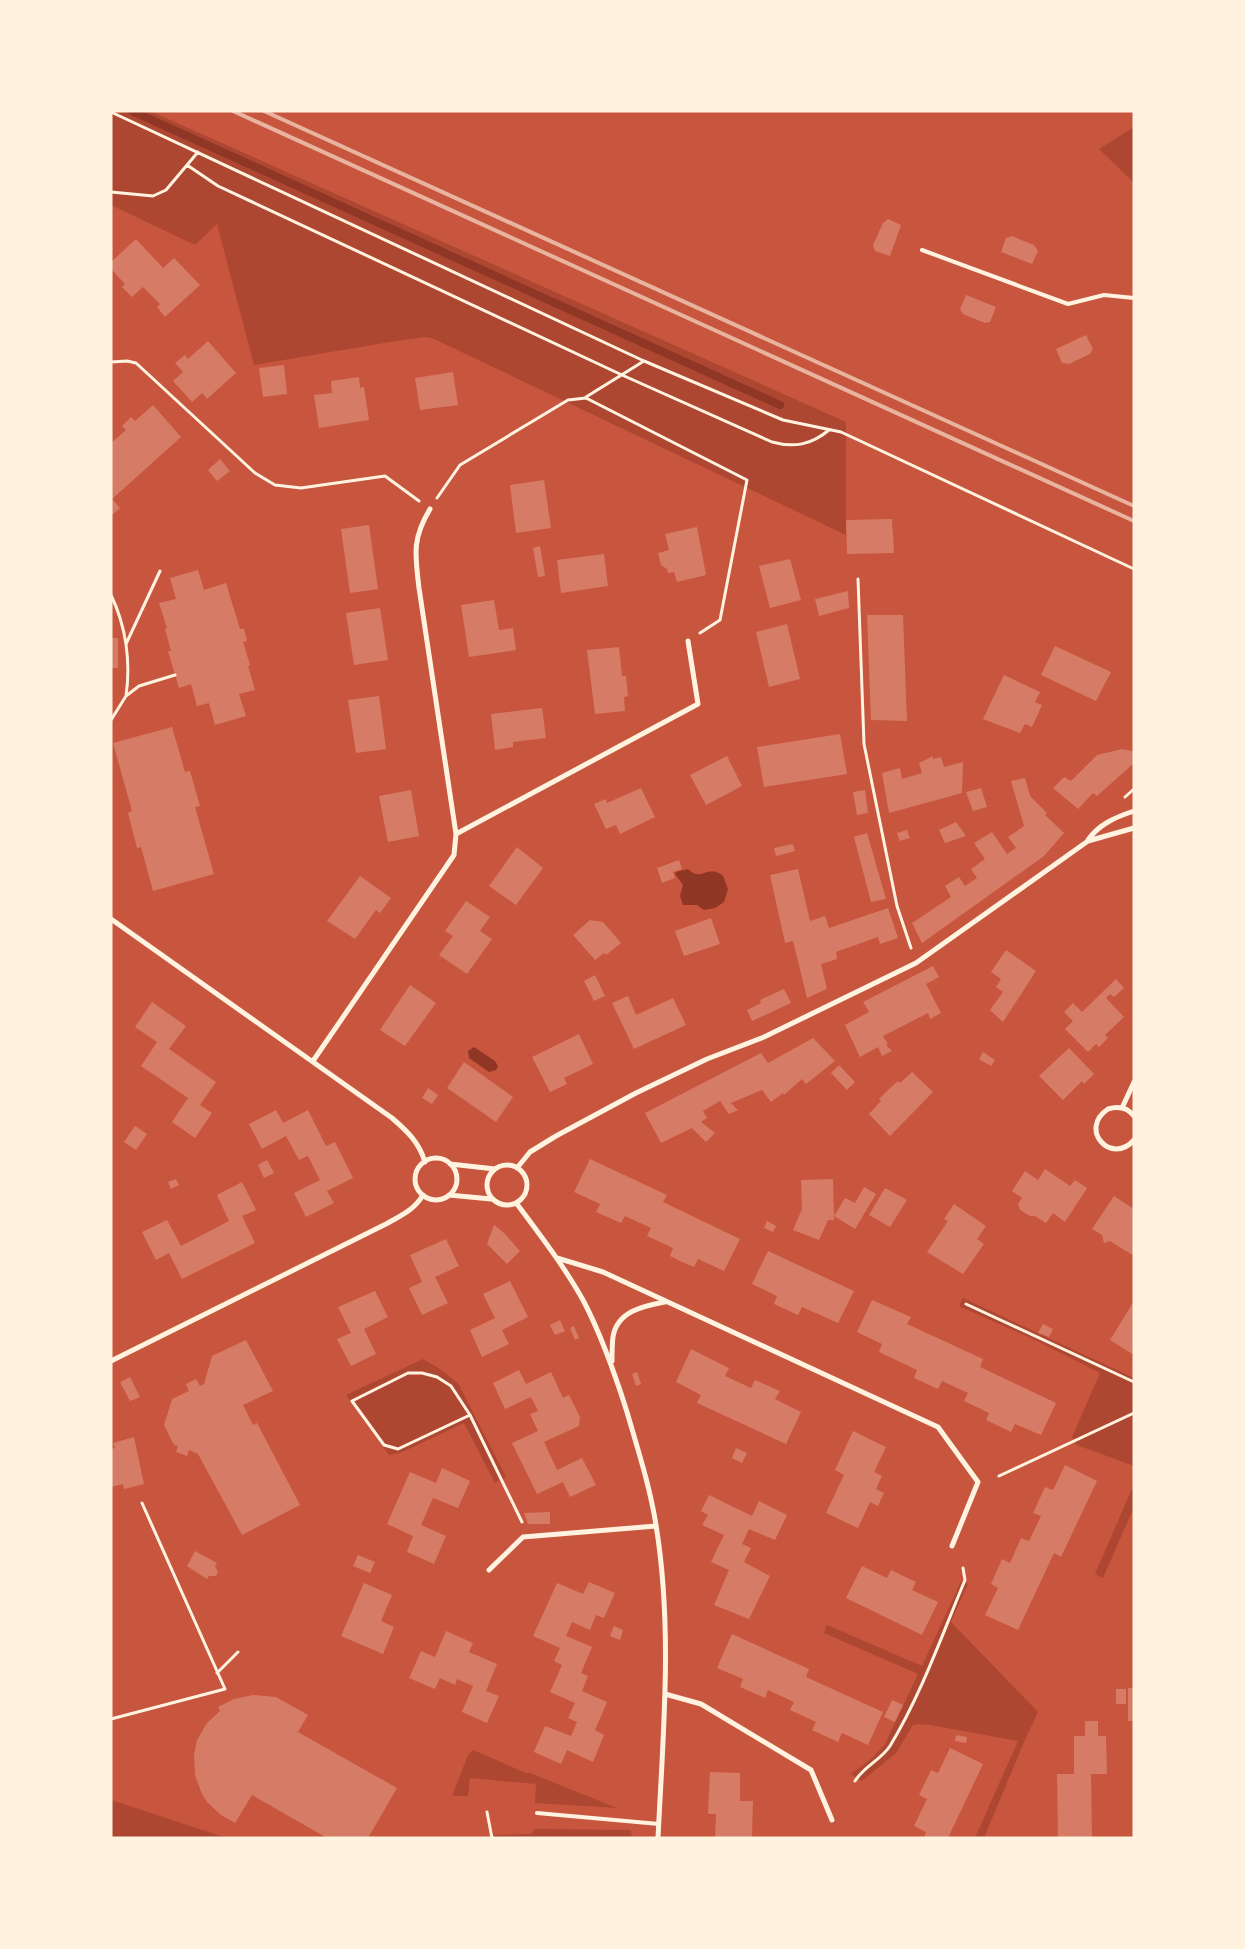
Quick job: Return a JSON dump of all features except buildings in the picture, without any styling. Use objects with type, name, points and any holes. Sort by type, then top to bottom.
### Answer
[{"type":"street","points":[[313,1061],[454,855],[456,834],[418,588],[415,555],[416,538],[430,509]]},
{"type":"street","points":[[456,834],[698,704],[688,641]]},
{"type":"street","points":[[1088,841],[1094,831],[1102,825],[1134,811]]},
{"type":"street","points":[[517,1168],[530,1152],[636,1092],[707,1059],[764,1037],[916,963],[1088,841],[1134,828]]},
{"type":"street","points":[[111,919],[313,1061],[406,1130],[419,1146],[424,1162]]},
{"type":"street","points":[[1122,1108],[1134,1082]]},
{"type":"street","points":[[1134,1116],[1128,1110],[1122,1108],[1108,1109],[1100,1116],[1096,1126],[1097,1136],[1104,1145],[1113,1149],[1124,1148],[1134,1140]]},
{"type":"street","points":[[492,1199],[449,1195],[436,1200],[423,1195],[416,1185],[415,1178],[420,1166],[424,1162],[437,1159],[450,1164],[495,1169],[507,1165],[517,1168],[524,1174],[528,1187],[526,1194],[517,1204],[503,1206],[492,1199],[488,1193],[487,1180],[495,1169]]},
{"type":"street","points":[[449,1195],[456,1184],[454,1170],[450,1164]]},
{"type":"street","points":[[111,1361],[388,1223],[410,1211],[416,1206],[423,1195]]},
{"type":"street","points":[[517,1204],[557,1258],[583,1300],[612,1365],[644,1468],[656,1526],[665,1607],[665,1694],[658,1838]]},
{"type":"street","points":[[557,1258],[603,1272],[938,1427],[978,1482],[952,1546]]},
{"type":"street","points":[[612,1365],[613,1335],[620,1320],[628,1313],[665,1302]]},
{"type":"street","points":[[489,1570],[523,1537],[656,1526]]},
{"type":"street","points":[[665,1694],[702,1704],[811,1770],[832,1820]]},
{"type":"lane","points":[[922,250],[1068,304],[1104,295],[1134,298]]},
{"type":"lane","points":[[537,1813],[659,1824]]},
{"type":"path","points":[[111,112],[644,361],[783,420],[850,436],[1134,568]]},
{"type":"path","points":[[111,192],[153,196],[166,190],[198,152]]},
{"type":"path","points":[[187,165],[218,186],[622,375],[772,442],[784,445],[809,443],[829,430]]},
{"type":"path","points":[[111,362],[128,361],[136,363],[255,473],[276,485],[301,488],[385,476],[430,509],[460,465],[568,400],[586,398],[644,361]]},
{"type":"path","points":[[586,398],[746,480],[720,620],[688,641]]},
{"type":"path","points":[[126,644],[160,571]]},
{"type":"path","points":[[858,579],[864,744],[897,906],[916,963]]},
{"type":"path","points":[[111,595],[122,624],[126,644],[128,682],[126,696]]},
{"type":"path","points":[[111,720],[126,696],[139,686],[175,675]]},
{"type":"path","points":[[966,1304],[1134,1382]]},
{"type":"path","points":[[470,1416],[398,1449],[384,1445],[352,1401],[408,1373],[437,1377],[451,1386],[470,1416],[524,1528]]},
{"type":"path","points":[[998,1476],[1134,1413]]},
{"type":"path","points":[[111,1718],[225,1689],[142,1503]]},
{"type":"path","points":[[855,1781],[861,1772],[878,1760],[889,1748],[908,1713],[965,1580],[963,1568]]},
{"type":"path","points":[[217,1673],[238,1652]]},
{"type":"path","points":[[487,1812],[492,1838]]},
{"type":"shaded area","points":[[111,111],[150,111],[846,422],[846,535],[432,338],[425,337],[390,342],[254,365],[217,224],[195,245],[111,205]]},
{"type":"shaded area","points":[[1134,127],[1134,183],[1099,149]]},
{"type":"shaded area","points":[[688,869],[697,874],[713,871],[723,876],[728,889],[724,902],[715,908],[704,910],[697,905],[683,905],[680,896],[683,885],[675,874],[676,872]]},
{"type":"shaded area","points":[[474,1047],[495,1061],[498,1066],[496,1070],[489,1072],[469,1058],[468,1051]]},
{"type":"shaded area","points":[[963,1298],[1134,1378],[1134,1466],[1077,1445],[1072,1437],[1100,1373],[1037,1341],[959,1306]]},
{"type":"shaded area","points":[[423,1359],[458,1383],[506,1477],[495,1483],[464,1423],[400,1453],[389,1455],[346,1395]]},
{"type":"shaded area","points":[[1134,1484],[1134,1507],[1103,1578],[1095,1574]]},
{"type":"shaded area","points":[[961,1581],[968,1584],[951,1622],[1038,1712],[984,1838],[975,1838],[1018,1741],[930,1725],[913,1725],[896,1753],[862,1781],[851,1774],[871,1759],[885,1744],[918,1674],[824,1633],[827,1625],[922,1666]]},
{"type":"shaded area","points":[[473,1750],[526,1773],[617,1808],[535,1803],[536,1784],[470,1778],[468,1796],[452,1796],[468,1755]]},
{"type":"shaded area","points":[[111,1800],[227,1838],[111,1838]]},
{"type":"shaded area","points":[[535,1829],[631,1830],[632,1838],[495,1838],[494,1835],[531,1834]]},
{"type":"waterway","points":[[132,111],[780,405]]},
{"type":"railway","points":[[233,111],[1134,521]]},
{"type":"railway","points":[[264,111],[1134,506]]}]
